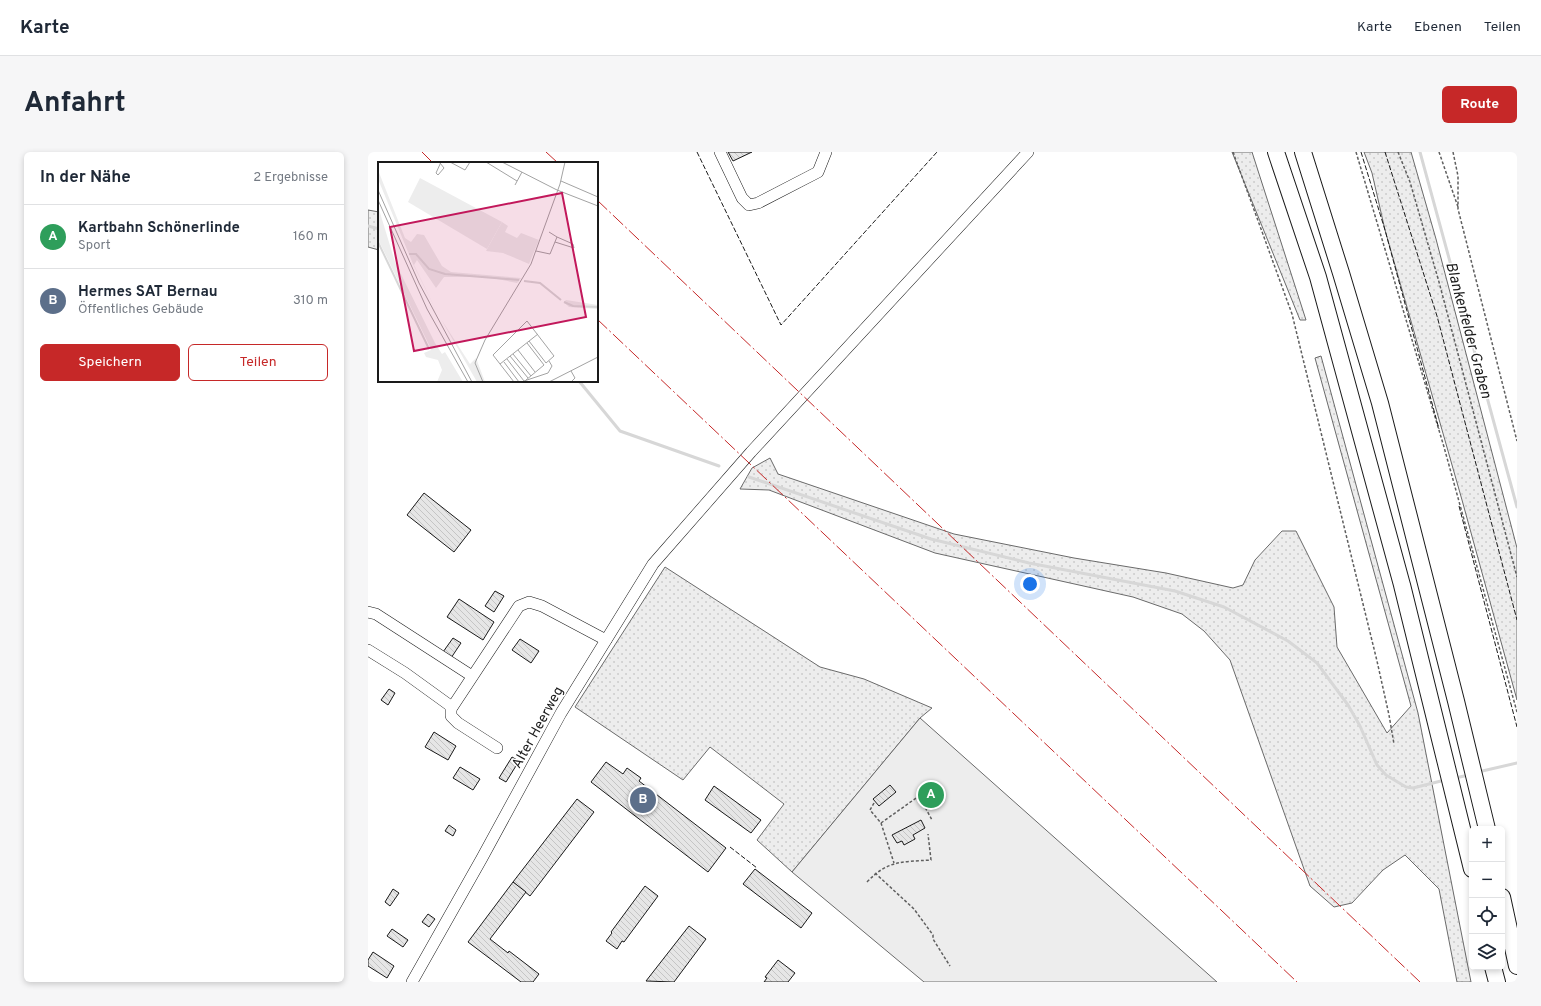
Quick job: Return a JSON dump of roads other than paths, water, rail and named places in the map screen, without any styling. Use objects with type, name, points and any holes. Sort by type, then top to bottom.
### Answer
[{"type":"highway","points":[[1276,152],[1318,277],[1402,585],[1470,862]]},
{"type":"highway","points":[[1303,152],[1380,403],[1486,826]]},
{"type":"highway","points":[[1502,898],[1517,966]]},
{"type":"highway","points":[[1494,970],[1497,982]]},
{"type":"street","points":[[720,152],[742,198],[749,205],[758,203],[818,172],[826,152]]},
{"type":"street","name":"Alter Heerweg","points":[[412,982],[561,713],[653,564],[751,452],[1028,152]]},
{"type":"street","points":[[497,748],[458,724],[451,716],[452,707],[519,606],[529,602],[542,606],[606,640]]},
{"type":"street","points":[[368,612],[376,614],[472,676]]},
{"type":"street","points":[[368,650],[405,673],[452,707]]},
{"type":"waterway","name":"Blankenfelder Graben","points":[[1420,152],[1517,507]]},
{"type":"waterway","points":[[368,226],[378,229]]},
{"type":"waterway","points":[[580,382],[620,431],[719,466]]},
{"type":"waterway","points":[[749,477],[931,539],[1029,563],[1175,591],[1224,607],[1288,641],[1317,663],[1348,705],[1360,726],[1377,765],[1386,775],[1406,787],[1413,788],[1445,780]]},
{"type":"waterway","points":[[1478,772],[1517,763]]},
{"type":"waterway","points":[[1455,778],[1469,775]]},
{"type":"place","name":"Kartbahn Schönerlinde","points":[[931,795]]},
{"type":"place","name":"Hermes SAT Bernau","points":[[643,800]]}]
